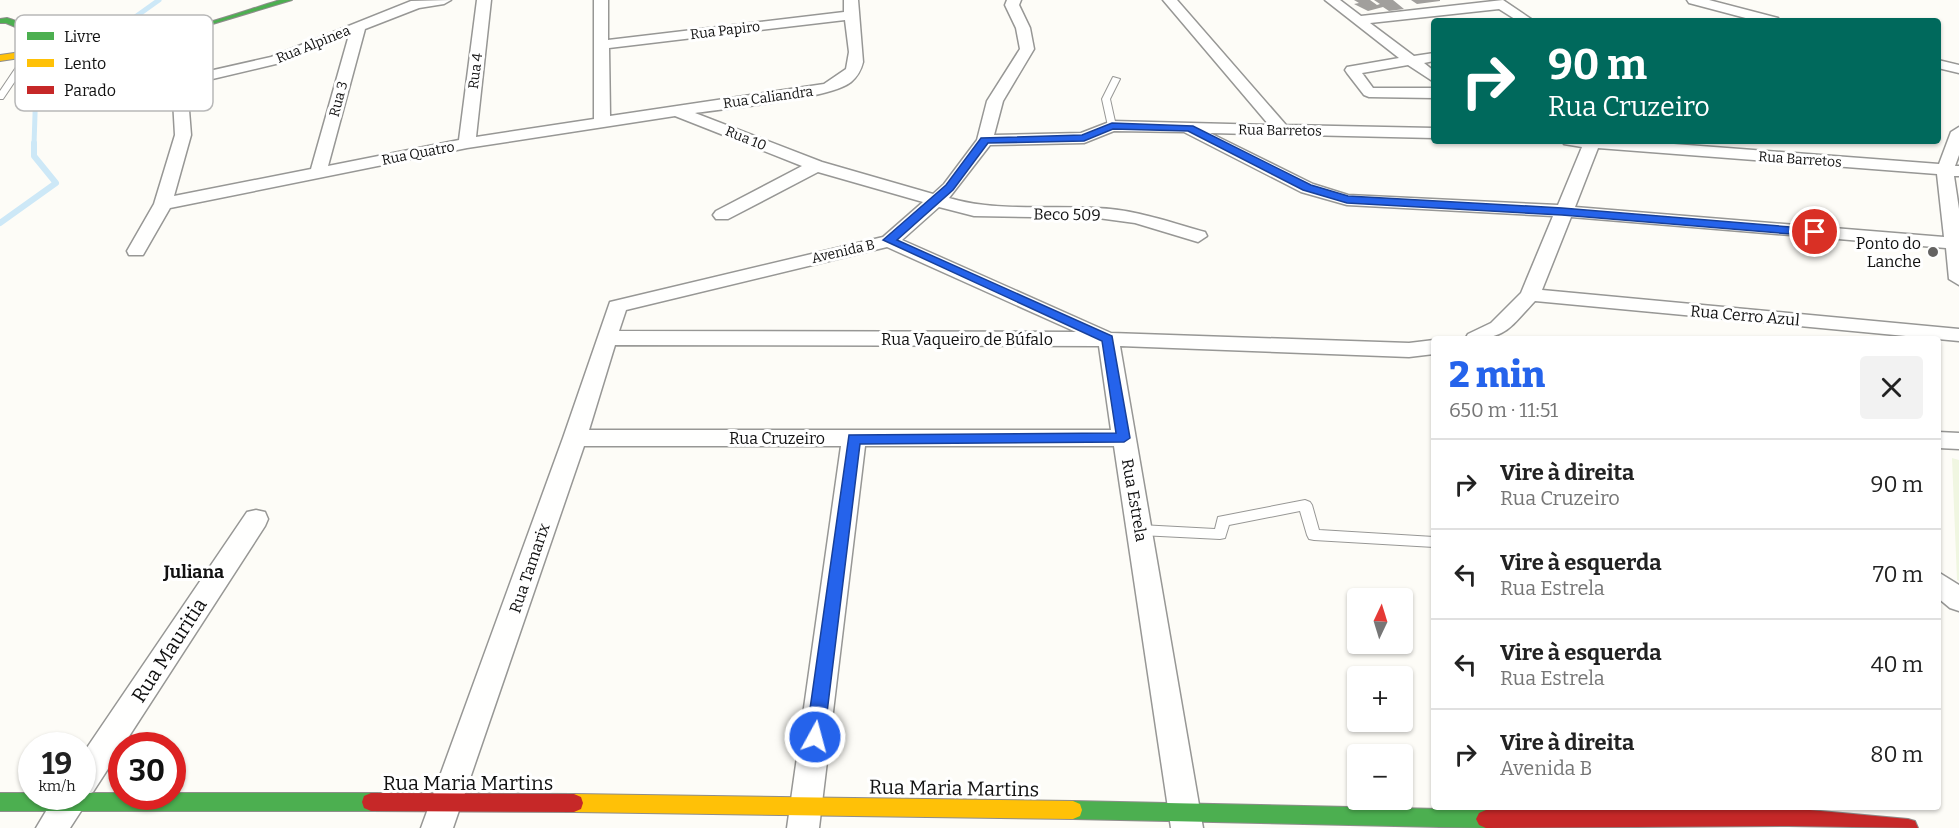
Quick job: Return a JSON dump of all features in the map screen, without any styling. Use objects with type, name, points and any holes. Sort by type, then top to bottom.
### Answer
[{"type":"street","points":[[213,22],[288,0]]},
{"type":"street","name":"Rua Alpinea","points":[[213,74],[275,60],[416,4],[444,0]]},
{"type":"street","name":"Rua 4","points":[[467,143],[484,0]]},
{"type":"street","points":[[601,0],[602,122]]},
{"type":"street","name":"Avenida B","points":[[617,306],[889,240],[950,188],[985,140],[995,101],[1027,50],[1023,28],[1012,5],[1014,0]]},
{"type":"street","points":[[1170,0],[1282,130]]},
{"type":"street","points":[[1332,0],[1431,76]]},
{"type":"street","points":[[1694,0],[1762,18]]},
{"type":"street","points":[[1740,12],[1753,0]]},
{"type":"street","points":[[1357,20],[1498,3],[1522,18]]},
{"type":"street","name":"Rua Papiro","points":[[601,45],[850,8]]},
{"type":"street","name":"Rua Caliandra","points":[[676,110],[827,88],[850,76],[859,57],[850,8]]},
{"type":"street","points":[[0,21],[7,20],[15,23]]},
{"type":"street","name":"Rua 3","points":[[318,173],[359,26]]},
{"type":"street","points":[[0,58],[15,56]]},
{"type":"street","points":[[1431,57],[1352,70],[1369,92],[1431,93]]},
{"type":"street","points":[[1941,65],[1959,69]]},
{"type":"street","name":"Rua Quatro","points":[[163,204],[467,143],[676,110]]},
{"type":"street","name":"Rua 10","points":[[676,110],[816,166],[935,201]]},
{"type":"street","points":[[136,251],[163,204],[183,135],[181,111]]},
{"type":"street","name":"Rua Barretos","points":[[985,140],[1084,138],[1112,126],[1431,133]]},
{"type":"street","points":[[1190,129],[1307,188],[1347,200],[1562,212],[1956,244]]},
{"type":"street","points":[[1959,132],[1952,170],[1959,279]]},
{"type":"street","points":[[1481,336],[1498,328],[1530,295],[1592,144]]},
{"type":"street","name":"Rua Barretos","points":[[1605,144],[1952,170]]},
{"type":"street","points":[[722,215],[816,166]]},
{"type":"street","name":"Beco 509","points":[[935,201],[974,211],[1098,213],[1128,217],[1198,236]]},
{"type":"street","points":[[889,240],[1108,339]]},
{"type":"street","name":"Rua Cerro Azul","points":[[1530,295],[1959,335]]},
{"type":"street","name":"Rua Tamarix","points":[[437,828],[575,438],[617,306]]},
{"type":"street","name":"Rua Vaqueiro de Búfalo","points":[[607,338],[1108,339],[1409,350],[1431,347]]},
{"type":"street","name":"Rua Estrela","points":[[1108,339],[1185,820]]},
{"type":"street","name":"Rua Cruzeiro","points":[[575,438],[1124,438]]},
{"type":"street","points":[[804,817],[854,439]]},
{"type":"street","points":[[1941,440],[1959,441]]},
{"type":"street","name":"Rua Mauritia","points":[[96,761],[256,519]]},
{"type":"street","points":[[1941,585],[1959,600]]},
{"type":"street","name":"Rua Maria Martins","points":[[0,802],[18,802]]},
{"type":"street","name":"Rua Maria Martins","points":[[96,802],[447,802],[804,817],[1185,820],[1528,814],[1908,828]]},
{"type":"lane","points":[[0,98],[15,76]]},
{"type":"lane","points":[[1112,126],[1106,99],[1116,79]]},
{"type":"lane","points":[[1140,530],[1220,534],[1223,521],[1305,505],[1314,535],[1431,542]]},
{"type":"green space","points":[[1952,458],[1959,460],[1959,581],[1957,580]]},
{"type":"building","points":[[1354,0],[1370,0],[1377,5],[1380,4],[1374,0],[1393,0],[1404,9],[1389,11],[1383,7],[1368,11],[1354,4],[1359,3]]},
{"type":"building","points":[[1411,0],[1440,0],[1440,1],[1417,4]]},
{"type":"waterway","points":[[138,15],[159,0]]},
{"type":"waterway","points":[[34,145],[35,111]]},
{"type":"waterway","points":[[0,223],[56,183],[34,156],[34,145]]},
{"type":"traffic: fast","points":[[213,23],[288,0]]},
{"type":"traffic: fast","points":[[0,21],[7,20],[15,24]]},
{"type":"traffic: fast","points":[[0,802],[371,802]]},
{"type":"traffic: fast","points":[[1073,810],[1486,819]]},
{"type":"traffic: slow","points":[[0,58],[15,56]]},
{"type":"traffic: slow","points":[[574,803],[1073,810]]},
{"type":"traffic: jam","points":[[371,802],[574,803]]},
{"type":"traffic: jam","points":[[1486,819],[1788,817],[1908,828]]},
{"type":"place","name":"Ponto do Lanche","points":[[1933,252]]},
{"type":"district","name":"Juliana","points":[[194,572]]},
{"type":"route","points":[[815,737],[854,439],[1124,438],[1108,339],[889,240],[950,188],[985,140],[1084,138],[1112,126],[1190,129],[1307,188],[1347,200],[1562,212],[1815,232]]}]
